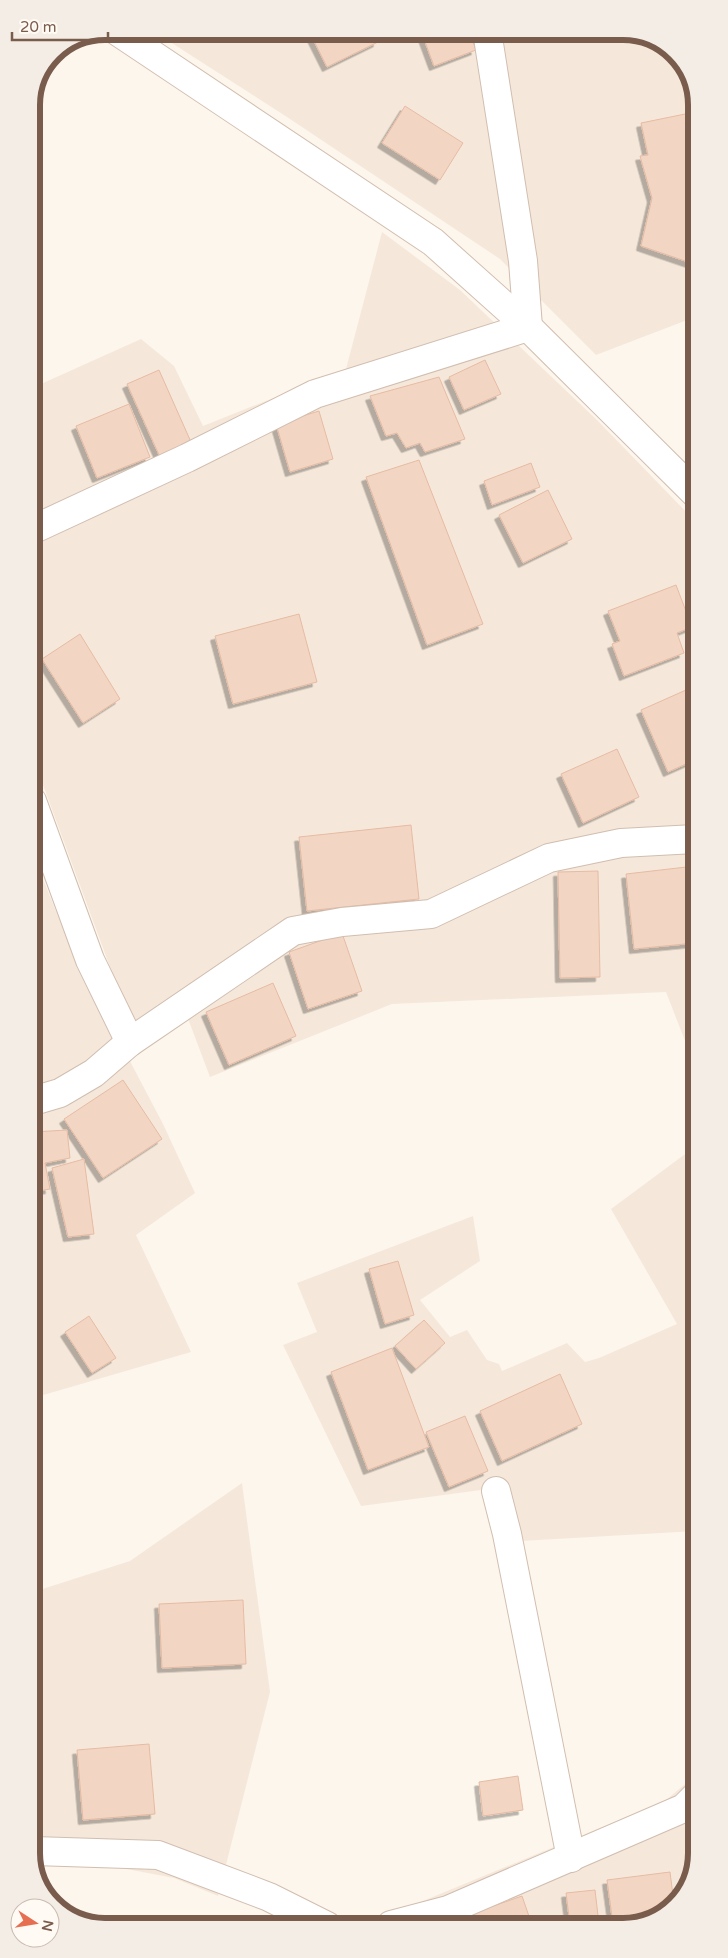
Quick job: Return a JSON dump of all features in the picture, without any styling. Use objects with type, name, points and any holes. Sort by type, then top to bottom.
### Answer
[{"type":"street","points":[[130,40],[433,242],[528,328],[688,487]]},
{"type":"street","points":[[488,40],[523,261],[528,328]]},
{"type":"street","points":[[40,526],[187,458],[315,394],[528,328]]},
{"type":"street","points":[[40,823],[90,960],[130,1042]]},
{"type":"street","points":[[40,1099],[60,1094],[94,1074],[130,1042],[293,931],[342,922],[431,914],[549,858],[621,843],[688,839]]},
{"type":"street","points":[[496,1491],[507,1534],[570,1858]]},
{"type":"street","points":[[418,1918],[448,1910],[684,1808],[688,1804]]},
{"type":"street","points":[[40,1851],[158,1855],[269,1897],[311,1918]]},
{"type":"shaded area","points":[[167,40],[627,40],[648,45],[672,62],[686,88],[688,105],[688,320],[596,355],[500,259],[287,117]]},
{"type":"shaded area","points":[[382,232],[460,290],[597,420],[688,514],[688,1048],[666,992],[392,1004],[210,1077],[187,1016],[145,1049],[110,967],[40,777],[40,384],[141,339],[174,366],[203,426],[346,369]]},
{"type":"shaded area","points":[[40,872],[73,953],[163,1124],[195,1193],[136,1235],[191,1352],[40,1396]]},
{"type":"shaded area","points":[[688,1152],[688,1531],[503,1542],[481,1490],[361,1506],[283,1345],[317,1332],[297,1283],[473,1216],[480,1261],[420,1300],[450,1337],[467,1330],[487,1360],[499,1364],[502,1371],[567,1343],[585,1362],[599,1358],[677,1324],[611,1209]]},
{"type":"shaded area","points":[[242,1483],[270,1692],[218,1896],[174,1878],[111,1866],[41,1865],[40,1590],[130,1561]]},
{"type":"shaded area","points":[[688,1782],[687,1866],[675,1893],[659,1907],[640,1916],[623,1918],[382,1918],[665,1801]]},
{"type":"building","points":[[314,40],[377,40],[378,42],[327,67]]},
{"type":"building","points":[[424,40],[472,40],[476,50],[434,66]]},
{"type":"building","points":[[405,106],[463,143],[440,180],[382,143]]},
{"type":"building","points":[[688,113],[688,262],[641,246],[652,198],[640,156],[648,155],[641,123]]},
{"type":"building","points":[[485,360],[501,394],[464,410],[449,377]]},
{"type":"building","points":[[159,370],[191,442],[160,457],[127,384]]},
{"type":"building","points":[[439,377],[465,439],[425,452],[420,443],[406,448],[397,433],[386,436],[370,396]]},
{"type":"building","points":[[129,404],[150,457],[97,478],[76,426]]},
{"type":"building","points":[[319,411],[333,459],[290,472],[276,424]]},
{"type":"building","points":[[419,460],[483,624],[427,645],[366,477]]},
{"type":"building","points":[[531,463],[540,487],[492,505],[484,481]]},
{"type":"building","points":[[548,490],[572,539],[523,563],[499,515]]},
{"type":"building","points":[[676,585],[688,616],[688,629],[677,633],[684,653],[624,676],[612,644],[620,641],[608,611]]},
{"type":"building","points":[[299,614],[317,682],[233,704],[215,636]]},
{"type":"building","points":[[80,634],[120,699],[83,723],[42,659]]},
{"type":"building","points":[[688,689],[688,763],[668,772],[641,710]]},
{"type":"building","points":[[617,749],[639,797],[583,823],[561,774]]},
{"type":"building","points":[[411,825],[419,899],[307,911],[299,837]]},
{"type":"building","points":[[688,867],[688,944],[634,949],[626,874]]},
{"type":"building","points":[[598,871],[600,977],[560,978],[558,872]]},
{"type":"building","points":[[342,933],[362,991],[308,1009],[289,952]]},
{"type":"building","points":[[273,983],[296,1036],[229,1065],[206,1012]]},
{"type":"building","points":[[123,1080],[162,1139],[103,1178],[64,1119]]},
{"type":"building","points":[[67,1130],[70,1158],[45,1163],[50,1189],[40,1191],[40,1132]]},
{"type":"building","points":[[84,1159],[94,1234],[68,1237],[52,1168]]},
{"type":"building","points":[[398,1261],[414,1315],[385,1324],[369,1269]]},
{"type":"building","points":[[89,1316],[116,1358],[92,1373],[65,1332]]},
{"type":"building","points":[[424,1320],[445,1343],[416,1369],[395,1346]]},
{"type":"building","points":[[392,1348],[429,1447],[368,1470],[331,1372]]},
{"type":"building","points":[[560,1374],[582,1424],[502,1461],[480,1411]]},
{"type":"building","points":[[465,1416],[488,1471],[449,1487],[426,1432]]},
{"type":"building","points":[[243,1600],[246,1664],[162,1668],[159,1604]]},
{"type":"building","points":[[149,1744],[155,1814],[83,1820],[77,1750]]},
{"type":"building","points":[[518,1776],[523,1810],[483,1816],[479,1782]]},
{"type":"building","points":[[670,1872],[673,1895],[659,1907],[640,1916],[612,1918],[607,1880]]},
{"type":"building","points":[[595,1890],[598,1918],[569,1918],[566,1893]]},
{"type":"building","points":[[522,1896],[530,1918],[466,1918],[465,1916]]}]
